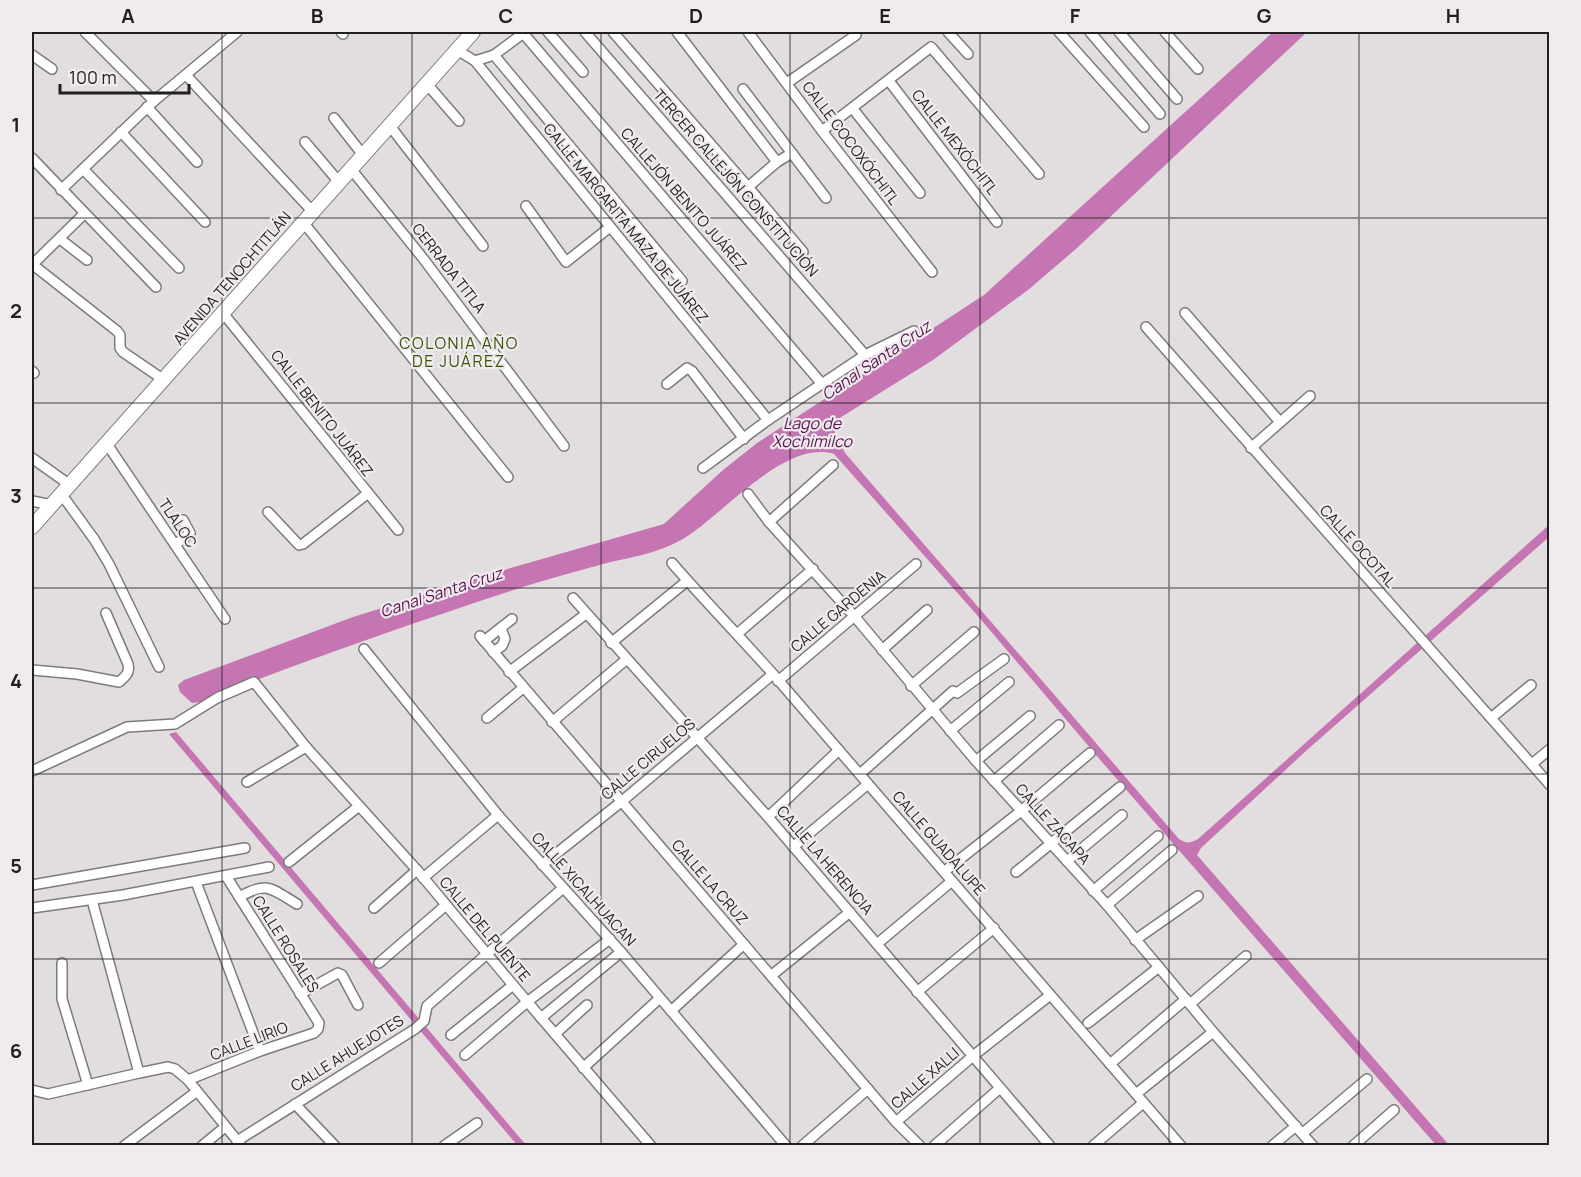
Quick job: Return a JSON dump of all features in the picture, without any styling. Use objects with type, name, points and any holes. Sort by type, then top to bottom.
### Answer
[{"type":"main road","name":"AVENIDA TENOCHTITLÁN","points":[[32,527],[474,32]]},
{"type":"street","points":[[85,32],[150,104],[197,162]]},
{"type":"street","points":[[61,190],[150,104],[237,32]]},
{"type":"street","points":[[475,62],[494,55],[524,32]]},
{"type":"street","name":"CALLEJÓN BENITO JUÁREZ","points":[[524,32],[822,384]]},
{"type":"street","points":[[548,32],[583,72]]},
{"type":"street","name":"TERCER CALLEJÓN CONSTITUCIÓN","points":[[585,32],[865,355]]},
{"type":"street","points":[[613,32],[803,252]]},
{"type":"street","points":[[677,32],[777,162]]},
{"type":"street","name":"CALLE COCOXÓCHITL","points":[[749,32],[822,131],[932,272]]},
{"type":"street","points":[[948,32],[968,54]]},
{"type":"street","points":[[1059,32],[1144,127]]},
{"type":"street","points":[[1090,32],[1160,114]]},
{"type":"street","points":[[1119,32],[1177,99]]},
{"type":"street","points":[[1166,32],[1198,69]]},
{"type":"street","points":[[787,83],[856,34]]},
{"type":"street","points":[[822,131],[931,46],[1040,174]]},
{"type":"street","name":"CALLE MARGARITA MAZA DE JUÁREZ","points":[[457,50],[475,62],[768,420]]},
{"type":"street","points":[[32,55],[52,69]]},
{"type":"street","points":[[494,55],[682,280]]},
{"type":"street","points":[[186,75],[308,217],[508,477]]},
{"type":"street","name":"CALLE MEXÓCHITL","points":[[889,81],[997,222]]},
{"type":"street","points":[[427,84],[459,121]]},
{"type":"street","points":[[743,89],[826,198]]},
{"type":"street","points":[[853,109],[920,192]]},
{"type":"street","points":[[334,118],[363,155]]},
{"type":"street","points":[[390,126],[483,246]]},
{"type":"street","points":[[121,132],[206,222]]},
{"type":"street","points":[[305,142],[339,182]]},
{"type":"street","points":[[748,187],[777,162],[792,153]]},
{"type":"street","points":[[32,158],[156,287]]},
{"type":"street","points":[[83,169],[179,268]]},
{"type":"street","name":"CERRADA TITLA","points":[[351,169],[429,266],[564,446]]},
{"type":"street","points":[[526,206],[566,262],[610,227]]},
{"type":"street","points":[[84,214],[33,269],[117,331],[123,352],[164,380]]},
{"type":"street","points":[[60,239],[87,260]]},
{"type":"street","name":"CALLE BENITO JUÁREZ","points":[[224,313],[398,530]]},
{"type":"street","points":[[1185,313],[1280,422]]},
{"type":"street","name":"CALLE OCOTAL","points":[[1146,327],[1550,785]]},
{"type":"street","points":[[703,468],[768,420],[865,355],[914,331]]},
{"type":"street","points":[[666,384],[687,368],[692,371],[744,438]]},
{"type":"street","points":[[1251,448],[1310,396]]},
{"type":"street","name":"TLALOC","points":[[106,444],[225,619]]},
{"type":"street","points":[[32,458],[94,539],[109,564],[159,667]]},
{"type":"street","points":[[769,522],[834,465]]},
{"type":"street","points":[[268,512],[299,545],[368,494]]},
{"type":"street","name":"CALLE ZACAPA","points":[[748,494],[769,522],[855,617],[976,761],[1107,905],[1213,1032],[1314,1146]]},
{"type":"street","points":[[32,501],[61,495]]},
{"type":"street","points":[[175,545],[190,533],[183,520]]},
{"type":"street","name":"CALLE GUADALUPE","points":[[672,563],[776,677],[994,928],[1049,996],[1181,1146]]},
{"type":"street","name":"CALLE GARDENIA","points":[[776,677],[855,617],[916,564]]},
{"type":"street","points":[[737,634],[813,569]]},
{"type":"street","points":[[611,643],[687,581]]},
{"type":"street","name":"CALLE LA HERENCIA","points":[[573,598],[768,817],[1050,1146]]},
{"type":"street","points":[[882,650],[927,610]]},
{"type":"street","points":[[32,670],[76,674],[119,682],[127,676],[128,664],[106,613]]},
{"type":"street","points":[[509,672],[586,614]]},
{"type":"street","points":[[494,652],[502,646],[505,639],[501,628],[512,619]]},
{"type":"street","name":"CALLE LA CRUZ","points":[[501,628],[482,638],[509,672],[772,975],[896,1122],[921,1146]]},
{"type":"street","points":[[911,686],[974,632]]},
{"type":"street","name":"CALLE XICALHUACAN","points":[[364,649],[498,815],[562,889],[610,939],[786,1146]]},
{"type":"street","points":[[552,722],[627,659]]},
{"type":"street","points":[[860,774],[953,691],[957,693],[1004,659]]},
{"type":"street","name":"CALLE CIRUELOS","points":[[542,865],[696,738],[776,677]]},
{"type":"street","name":"CALLE DEL PUENTE","points":[[32,771],[127,727],[175,724],[217,698],[255,682],[294,733],[447,905],[651,1146]]},
{"type":"street","points":[[950,731],[1009,682]]},
{"type":"street","points":[[1491,718],[1531,685]]},
{"type":"street","points":[[487,718],[524,688]]},
{"type":"street","points":[[976,761],[1030,716]]},
{"type":"street","points":[[994,781],[1059,725]]},
{"type":"street","points":[[247,782],[306,747]]},
{"type":"street","points":[[1532,764],[1550,749]]},
{"type":"street","points":[[768,817],[839,750]]},
{"type":"street","points":[[945,871],[1090,753]]},
{"type":"street","points":[[794,847],[868,784]]},
{"type":"street","points":[[1016,872],[1120,787]]},
{"type":"street","points":[[289,862],[359,806]]},
{"type":"street","points":[[374,908],[498,815]]},
{"type":"street","points":[[1066,861],[1122,815]]},
{"type":"street","points":[[1093,891],[1158,836]]},
{"type":"street","points":[[32,885],[245,848]]},
{"type":"street","points":[[1107,905],[1172,850]]},
{"type":"street","points":[[32,908],[92,900],[269,867]]},
{"type":"street","name":"CALLE ROSALES","points":[[226,876],[319,1023],[318,1029]]},
{"type":"street","points":[[877,944],[952,881]]},
{"type":"street","points":[[196,882],[260,1051]]},
{"type":"street","points":[[239,897],[254,889],[266,887],[297,904]]},
{"type":"street","name":"CALLE AHUEJOTES","points":[[239,1143],[415,1029],[424,1021],[427,1006],[562,889]]},
{"type":"street","points":[[1135,940],[1198,896]]},
{"type":"street","points":[[92,900],[139,1073]]},
{"type":"street","points":[[380,963],[447,905]]},
{"type":"street","points":[[772,975],[850,912]]},
{"type":"street","points":[[917,992],[994,928]]},
{"type":"street","points":[[465,1055],[527,1002],[610,939]]},
{"type":"street","points":[[671,1011],[744,944]]},
{"type":"street","points":[[541,1018],[621,952]]},
{"type":"street","points":[[1110,1064],[1246,956]]},
{"type":"street","points":[[62,963],[62,999],[88,1085]]},
{"type":"street","points":[[1088,1023],[1159,967]]},
{"type":"street","points":[[300,993],[338,973],[342,975],[358,1005]]},
{"type":"street","points":[[451,1035],[513,985]]},
{"type":"street","name":"CALLE XALLI","points":[[896,1122],[973,1056],[1049,996]]},
{"type":"street","points":[[583,1068],[660,998]]},
{"type":"street","points":[[555,1034],[587,1005]]},
{"type":"street","name":"CALLE LIRIO","points":[[188,1080],[260,1051],[314,1033],[318,1029]]},
{"type":"street","points":[[1136,1094],[1213,1032]]},
{"type":"street","points":[[32,1090],[48,1094],[139,1073],[175,1069],[188,1080],[239,1143]]},
{"type":"street","points":[[1272,1146],[1300,1130],[1367,1079]]},
{"type":"street","points":[[933,1146],[1000,1088]]},
{"type":"street","points":[[802,1146],[868,1089]]},
{"type":"street","points":[[124,1146],[196,1092]]},
{"type":"street","points":[[1093,1146],[1143,1103]]},
{"type":"street","points":[[296,1104],[334,1146]]},
{"type":"street","points":[[1353,1146],[1394,1110]]},
{"type":"street","points":[[444,1146],[477,1123]]},
{"type":"street","points":[[201,1146],[225,1127]]},
{"type":"water","name":"Lago de Xochimilco","points":[[1273,32],[1307,32],[1077,248],[1028,290],[933,360],[838,419],[835,424],[835,433],[845,453],[1179,839],[1186,842],[1198,839],[1549,525],[1549,537],[1307,750],[1201,848],[1197,855],[1449,1145],[1436,1145],[977,615],[834,454],[814,452],[794,458],[753,483],[681,540],[663,548],[529,585],[322,656],[200,702],[192,703],[180,692],[178,685],[184,680],[353,617],[497,572],[664,524],[723,470],[757,443],[984,295]]},
{"type":"water","points":[[176,732],[526,1145],[517,1145],[169,734]]},
{"type":"district","name":"COLONIA AÑO DE JUÁREZ","points":[[459,352]]},
{"type":"water label","name":"Canal Santa Cruz","points":[[876,360]]},
{"type":"water label","name":"Canal Santa Cruz","points":[[441,592]]}]
